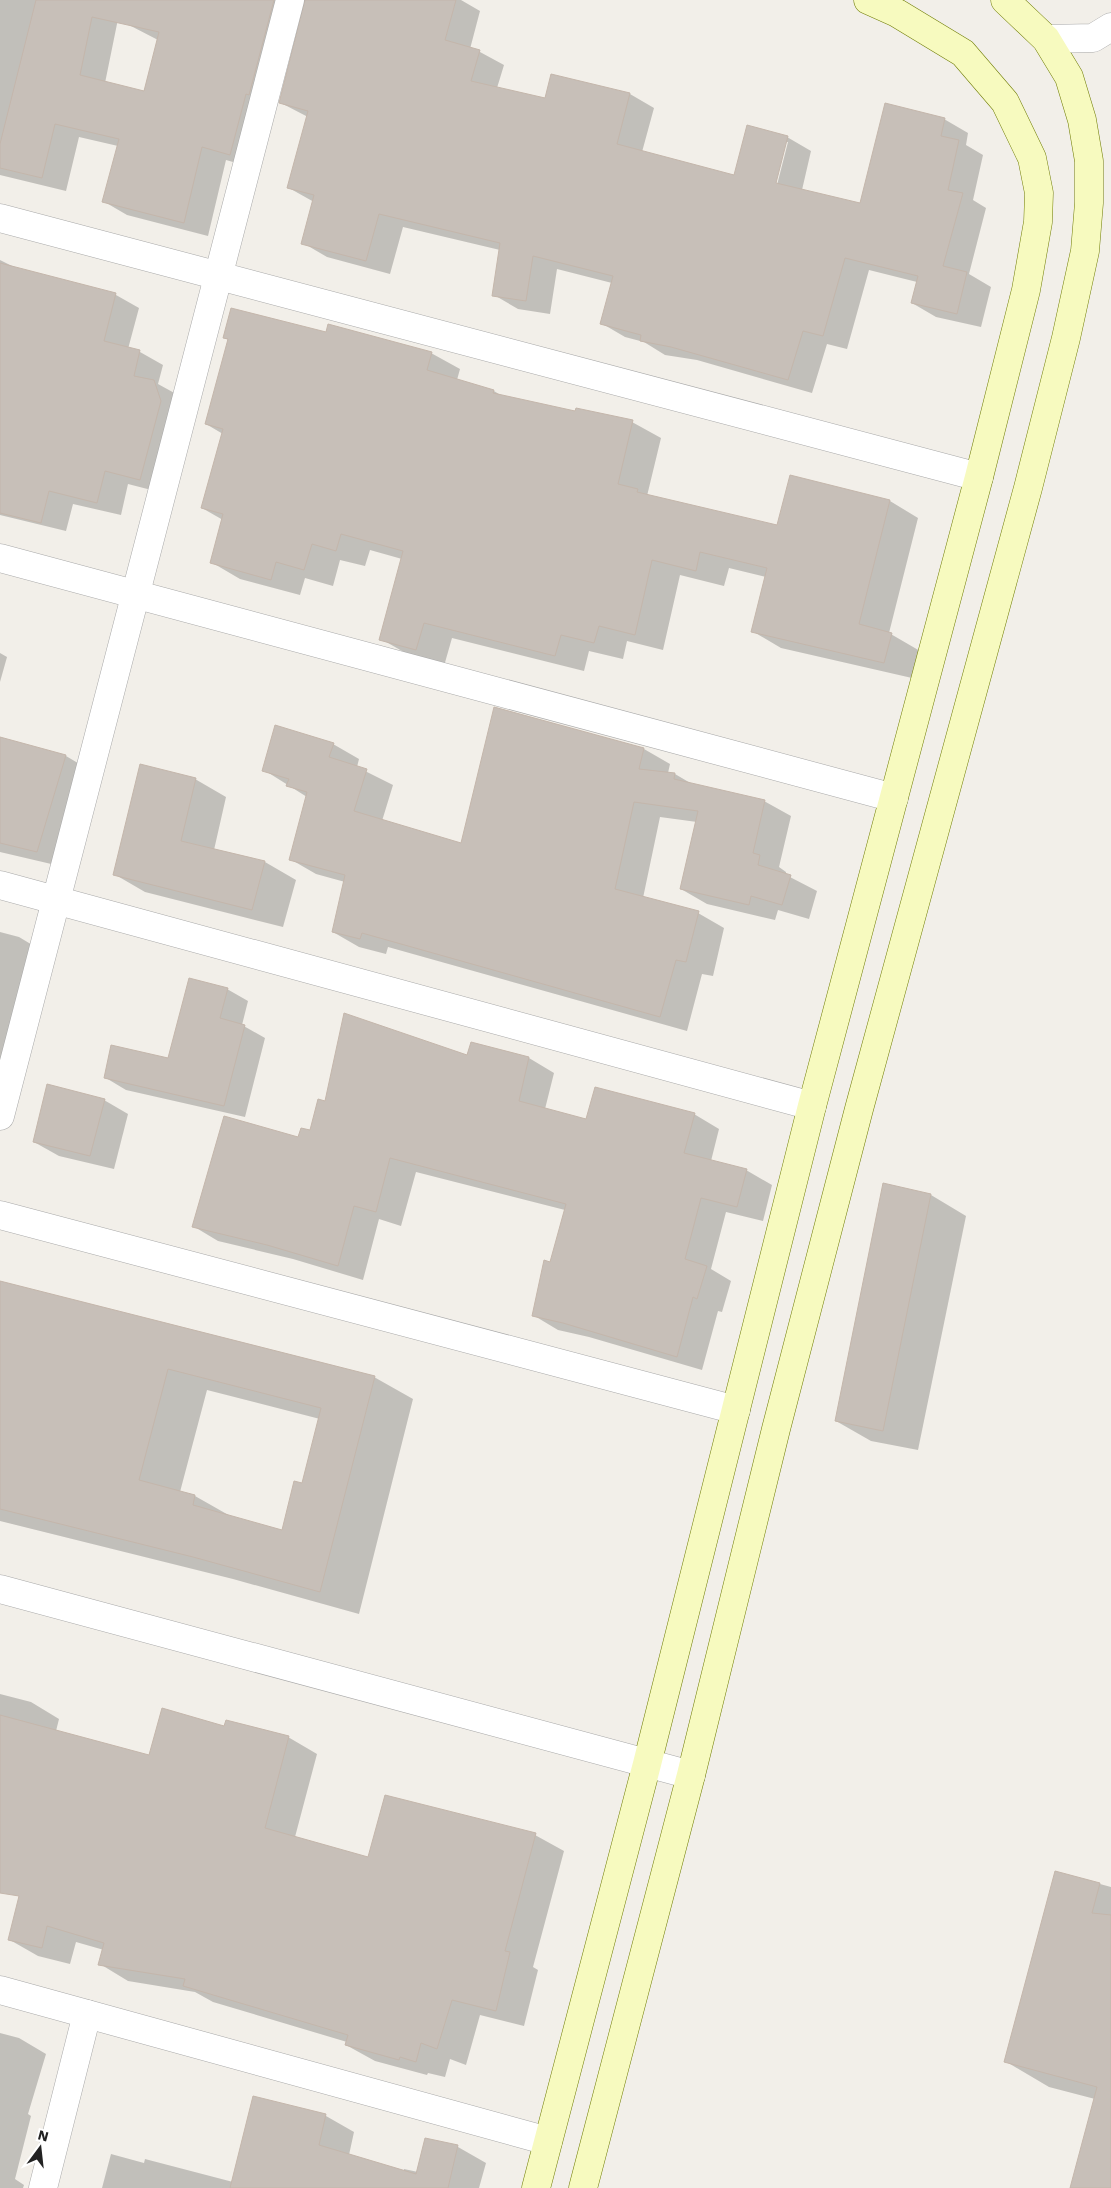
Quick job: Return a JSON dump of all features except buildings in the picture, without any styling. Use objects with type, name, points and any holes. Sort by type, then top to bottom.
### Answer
[{"type":"main road","points":[[536,2188],[648,1764],[812,1106],[979,477],[1033,256],[1038,222],[1039,193],[1032,158],[1005,102],[963,53],[897,13],[868,0]]},
{"type":"main road","points":[[583,2188],[691,1775],[776,1429],[864,1090],[1028,488],[1066,338],[1085,251],[1089,203],[1089,162],[1082,120],[1069,77],[1046,39],[1005,0]]},
{"type":"street","points":[[0,1116],[58,900],[290,0]]},
{"type":"street","points":[[1046,39],[1093,38],[1111,27]]},
{"type":"street","points":[[0,218],[979,477]]},
{"type":"street","points":[[0,558],[894,798]]},
{"type":"street","points":[[0,885],[812,1106]]},
{"type":"street","points":[[0,1215],[736,1410]]},
{"type":"street","points":[[0,1589],[691,1775]]},
{"type":"street","points":[[0,1990],[548,2141]]},
{"type":"street","points":[[43,2188],[87,2014]]}]
